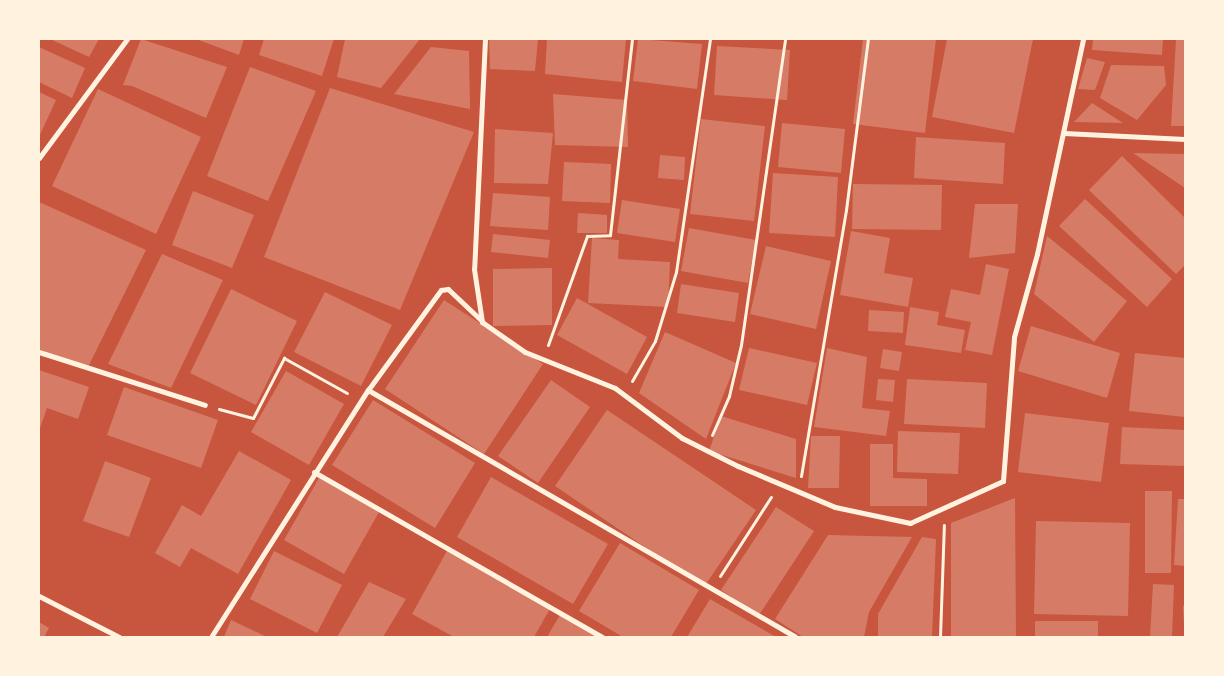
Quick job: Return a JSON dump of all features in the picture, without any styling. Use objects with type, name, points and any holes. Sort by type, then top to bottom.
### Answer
[{"type":"street","points":[[39,158],[127,39]]},
{"type":"street","points":[[482,322],[474,269],[485,39]]},
{"type":"street","points":[[212,637],[361,400],[441,290],[448,289],[482,322],[525,352],[615,388],[682,438],[835,507],[910,523],[1003,480],[1014,337],[1037,254],[1083,39]]},
{"type":"street","points":[[1064,133],[1185,139]]},
{"type":"street","points":[[39,352],[205,405]]},
{"type":"street","points":[[368,390],[795,637]]},
{"type":"street","points":[[314,472],[602,637]]},
{"type":"street","points":[[39,596],[119,637]]},
{"type":"path","points":[[542,359],[587,236],[610,235],[632,39]]},
{"type":"path","points":[[624,395],[655,342],[676,272],[710,39]]},
{"type":"path","points":[[705,450],[730,396],[741,345],[785,39]]},
{"type":"path","points":[[799,492],[846,210],[868,39]]},
{"type":"path","points":[[205,405],[253,418],[284,358],[361,400]]},
{"type":"path","points":[[712,589],[780,483]]},
{"type":"path","points":[[940,637],[945,507]]},
{"type":"building","points":[[50,39],[99,39],[89,57]]},
{"type":"building","points":[[141,39],[227,67],[206,118],[132,86],[123,85]]},
{"type":"building","points":[[196,39],[244,39],[239,55]]},
{"type":"building","points":[[264,39],[334,39],[322,76],[259,55]]},
{"type":"building","points":[[345,39],[420,39],[381,88],[337,77]]},
{"type":"building","points":[[489,39],[538,39],[535,71],[490,69]]},
{"type":"building","points":[[547,39],[626,39],[622,82],[545,74]]},
{"type":"building","points":[[638,39],[702,44],[697,89],[633,81]]},
{"type":"building","points":[[863,39],[936,39],[925,133],[853,124]]},
{"type":"building","points":[[947,39],[1033,39],[1014,133],[932,117]]},
{"type":"building","points":[[1093,39],[1163,39],[1162,55],[1092,50]]},
{"type":"building","points":[[1176,39],[1185,39],[1185,126],[1171,126]]},
{"type":"building","points":[[717,46],[790,50],[787,100],[714,95]]},
{"type":"building","points":[[39,47],[85,68],[72,98],[39,82]]},
{"type":"building","points":[[431,47],[469,51],[470,109],[394,94]]},
{"type":"building","points":[[1087,58],[1105,62],[1095,90],[1078,89]]},
{"type":"building","points":[[1111,65],[1164,66],[1166,85],[1137,120],[1100,98]]},
{"type":"building","points":[[250,67],[316,91],[268,201],[207,176]]},
{"type":"building","points":[[330,88],[474,132],[400,310],[264,257]]},
{"type":"building","points":[[98,89],[201,137],[156,234],[52,186]]},
{"type":"building","points":[[39,92],[56,100],[39,137]]},
{"type":"building","points":[[553,94],[627,100],[628,147],[555,145]]},
{"type":"building","points":[[1092,103],[1123,123],[1074,122]]},
{"type":"building","points":[[701,119],[765,126],[754,221],[690,214]]},
{"type":"building","points":[[782,123],[845,129],[841,173],[778,167]]},
{"type":"building","points":[[495,129],[553,133],[548,184],[494,183]]},
{"type":"building","points":[[916,137],[1005,143],[1003,184],[914,178]]},
{"type":"building","points":[[1133,153],[1185,154],[1185,188]]},
{"type":"building","points":[[660,155],[685,157],[684,180],[658,178]]},
{"type":"building","points":[[1122,156],[1185,218],[1185,265],[1176,274],[1089,190]]},
{"type":"building","points":[[564,162],[611,164],[610,203],[562,201]]},
{"type":"building","points":[[773,173],[838,177],[835,237],[769,233]]},
{"type":"building","points":[[853,184],[942,185],[941,230],[852,229]]},
{"type":"building","points":[[193,191],[254,215],[232,268],[172,245]]},
{"type":"building","points":[[493,193],[550,197],[548,230],[490,226]]},
{"type":"building","points":[[1085,199],[1172,279],[1147,307],[1059,226]]},
{"type":"building","points":[[622,200],[680,209],[675,242],[617,233]]},
{"type":"building","points":[[39,202],[146,250],[87,369],[39,349]]},
{"type":"building","points":[[975,204],[1018,204],[1015,253],[969,258]]},
{"type":"building","points":[[578,213],[607,215],[607,233],[577,233]]},
{"type":"building","points":[[689,228],[756,240],[748,283],[681,271]]},
{"type":"building","points":[[851,231],[890,238],[884,273],[913,278],[908,307],[840,295]]},
{"type":"building","points":[[493,234],[550,240],[548,258],[491,252]]},
{"type":"building","points":[[1047,236],[1127,301],[1094,342],[1034,294]]},
{"type":"building","points":[[592,238],[619,240],[618,259],[670,262],[668,307],[588,303]]},
{"type":"building","points":[[766,246],[831,261],[816,329],[750,314]]},
{"type":"building","points":[[162,254],[223,280],[171,388],[108,364]]},
{"type":"building","points":[[986,264],[1009,269],[992,355],[965,350],[971,322],[945,317],[951,289],[980,295]]},
{"type":"building","points":[[552,268],[552,325],[493,326],[493,269]]},
{"type":"building","points":[[681,284],[739,293],[735,322],[677,313]]},
{"type":"building","points":[[231,289],[297,321],[256,405],[190,373]]},
{"type":"building","points":[[325,292],[392,325],[361,386],[294,352]]},
{"type":"building","points":[[577,298],[647,337],[627,374],[557,335]]},
{"type":"building","points":[[444,300],[543,364],[484,454],[385,389]]},
{"type":"building","points":[[910,307],[939,312],[937,325],[965,330],[961,353],[905,345]]},
{"type":"building","points":[[869,310],[904,312],[903,333],[868,331]]},
{"type":"building","points":[[1031,326],[1120,353],[1107,398],[1018,371]]},
{"type":"building","points":[[665,332],[736,363],[706,439],[639,393]]},
{"type":"building","points":[[749,348],[817,363],[807,405],[739,390]]},
{"type":"building","points":[[827,348],[867,357],[862,408],[890,411],[886,436],[814,427]]},
{"type":"building","points":[[883,349],[902,352],[899,371],[880,368]]},
{"type":"building","points":[[1135,353],[1185,358],[1185,417],[1129,411]]},
{"type":"building","points":[[39,370],[89,387],[78,419],[47,408],[39,431]]},
{"type":"building","points":[[286,371],[344,404],[309,465],[251,432]]},
{"type":"building","points":[[878,379],[895,380],[893,402],[876,400]]},
{"type":"building","points":[[907,379],[987,383],[985,428],[904,424]]},
{"type":"building","points":[[551,380],[590,407],[538,483],[498,456]]},
{"type":"building","points":[[124,387],[218,420],[201,468],[107,435]]},
{"type":"building","points":[[373,400],[475,463],[435,528],[332,465]]},
{"type":"building","points":[[607,410],[756,510],[704,587],[555,486]]},
{"type":"building","points":[[1025,413],[1109,423],[1101,482],[1018,472]]},
{"type":"building","points":[[721,416],[796,439],[796,478],[709,451]]},
{"type":"building","points":[[1122,427],[1185,430],[1185,466],[1120,464]]},
{"type":"building","points":[[898,431],[960,433],[958,474],[897,472]]},
{"type":"building","points":[[811,436],[840,436],[839,488],[808,488]]},
{"type":"building","points":[[870,444],[893,444],[893,478],[927,479],[927,506],[870,506]]},
{"type":"building","points":[[239,451],[291,480],[238,574],[191,548],[180,567],[155,553],[182,505],[201,516]]},
{"type":"building","points":[[105,461],[151,478],[129,537],[83,521]]},
{"type":"building","points":[[491,477],[608,544],[573,604],[457,537]]},
{"type":"building","points":[[319,478],[379,512],[344,574],[284,540]]},
{"type":"building","points":[[1145,491],[1172,491],[1171,573],[1145,573]]},
{"type":"building","points":[[1015,498],[1016,637],[951,637],[951,523]]},
{"type":"building","points":[[1178,499],[1185,499],[1185,566],[1174,565]]},
{"type":"building","points":[[776,507],[814,531],[759,615],[721,590]]},
{"type":"building","points":[[1036,521],[1130,523],[1128,616],[1034,614]]},
{"type":"building","points":[[828,535],[912,537],[869,612],[864,637],[803,637],[775,619]]},
{"type":"building","points":[[922,537],[936,539],[932,637],[878,637],[878,614]]},
{"type":"building","points":[[620,543],[699,590],[671,637],[623,637],[579,611]]},
{"type":"building","points":[[448,549],[551,607],[534,637],[454,637],[412,614]]},
{"type":"building","points":[[274,551],[342,585],[317,633],[250,599]]},
{"type":"building","points":[[369,582],[406,599],[383,637],[337,637]]},
{"type":"building","points":[[1153,584],[1174,585],[1172,637],[1150,637]]},
{"type":"building","points":[[710,599],[776,637],[687,637]]},
{"type":"building","points":[[1183,606],[1185,606],[1185,626],[1184,626]]},
{"type":"building","points":[[560,615],[600,637],[547,637]]},
{"type":"building","points":[[231,620],[267,637],[224,637]]},
{"type":"building","points":[[1035,621],[1098,621],[1098,637],[1035,637]]},
{"type":"building","points":[[39,622],[49,628],[44,637],[39,637]]}]
